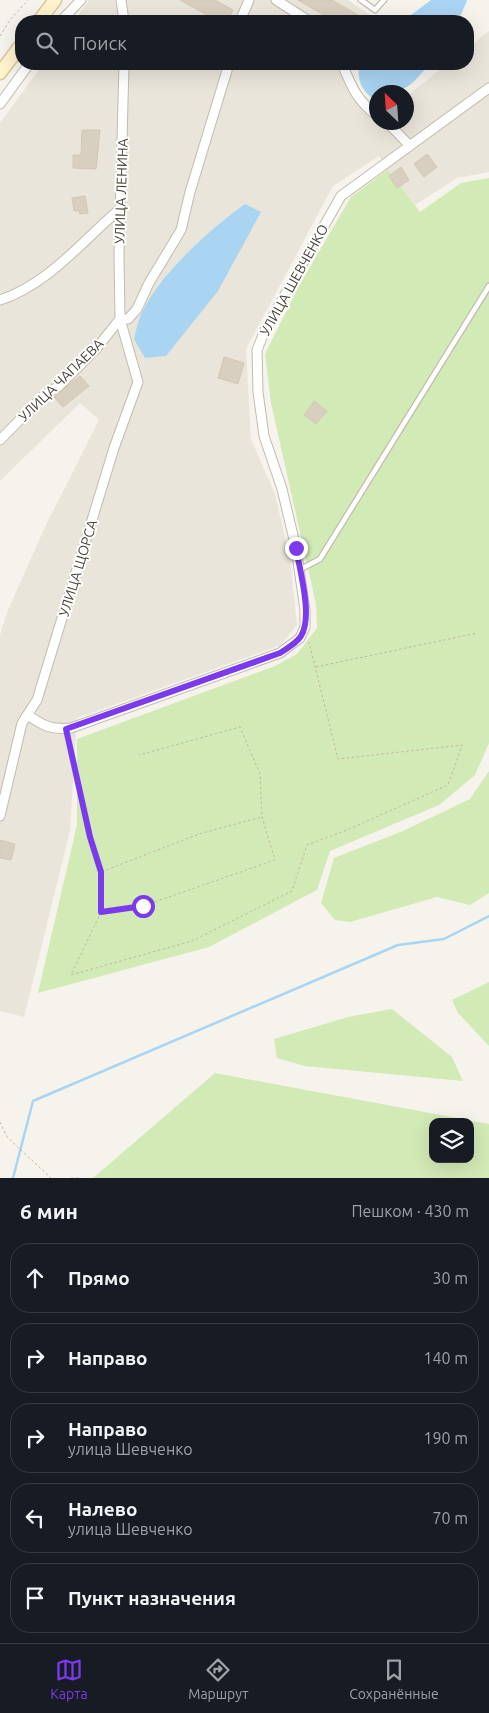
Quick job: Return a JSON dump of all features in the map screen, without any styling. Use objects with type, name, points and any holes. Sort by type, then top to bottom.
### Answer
[{"type":"main road","points":[[44,15],[55,0]]},
{"type":"main road","points":[[0,72],[15,53]]},
{"type":"street","points":[[67,15],[81,0]]},
{"type":"street","points":[[121,0],[123,15]]},
{"type":"street","points":[[243,15],[249,0]]},
{"type":"street","points":[[276,0],[300,15]]},
{"type":"street","points":[[0,104],[25,70]]},
{"type":"street","name":"УЛИЦА ЛЕНИНА","points":[[120,318],[119,255],[124,70]]},
{"type":"street","name":"УЛИЦА ЧАПАЕВА","points":[[0,440],[42,397],[59,386],[96,349],[120,318],[128,319],[137,309],[149,283],[181,230],[190,192],[227,70]]},
{"type":"street","points":[[345,70],[355,94],[362,104],[369,110]]},
{"type":"street","name":"УЛИЦА ШЕВЧЕНКО","points":[[305,627],[300,570],[282,489],[264,436],[258,392],[257,350],[265,330],[341,196],[489,88]]},
{"type":"street","points":[[395,130],[410,146]]},
{"type":"street","points":[[0,300],[18,294],[52,271],[121,208]]},
{"type":"street","name":"УЛИЦА ЩОРСА","points":[[0,816],[22,723],[37,700],[114,448],[138,382],[120,318]]},
{"type":"street","points":[[28,715],[43,726],[56,730],[66,729],[280,653],[300,638],[305,627]]},
{"type":"lane","points":[[361,0],[375,10],[384,0]]},
{"type":"lane","points":[[300,570],[320,559],[489,286]]},
{"type":"path","points":[[0,36],[10,20],[28,0]]},
{"type":"path","points":[[66,729],[90,837],[101,872],[101,912],[71,975],[192,941],[292,891],[307,845],[347,830],[448,785],[462,745],[338,759],[305,627]]},
{"type":"path","points":[[315,667],[477,633]]},
{"type":"path","points":[[101,912],[143,906],[275,860],[262,816],[260,774],[240,727],[139,755]]},
{"type":"path","points":[[101,872],[199,834],[262,816]]},
{"type":"path","points":[[0,1122],[7,1137],[51,1178]]},
{"type":"path","points":[[71,1178],[79,1178]]},
{"type":"shaded area","points":[[89,0],[348,0],[370,15],[78,15]]},
{"type":"shaded area","points":[[489,31],[489,172],[457,178],[415,205],[379,156],[333,186],[246,349],[251,439],[275,494],[290,559],[297,625],[281,645],[77,718],[70,831],[24,1017],[0,1011],[0,635],[8,610],[45,527],[99,420],[80,403],[0,481],[0,123],[39,70],[350,70],[360,94],[369,101],[369,130],[414,130],[414,90],[440,70],[474,70],[474,43]]},
{"type":"green space","points":[[388,169],[420,212],[461,183],[489,178],[489,743],[475,775],[439,805],[330,851],[317,890],[209,947],[38,993],[77,825],[77,739],[275,666],[297,654],[317,628],[316,604],[271,403],[265,354],[299,286],[351,197]]},
{"type":"green space","points":[[489,771],[489,893],[470,905],[437,897],[350,922],[335,920],[321,903],[334,858],[403,831],[470,799]]},
{"type":"green space","points":[[489,982],[489,1046],[458,1013],[452,1000]]},
{"type":"green space","points":[[392,1009],[452,1057],[463,1081],[305,1066],[277,1058],[274,1039],[348,1017]]},
{"type":"green space","points":[[215,1073],[457,1118],[429,1118],[429,1163],[474,1163],[474,1121],[489,1124],[489,1178],[93,1178]]},
{"type":"water","points":[[431,0],[467,0],[461,15],[411,15]]},
{"type":"water","points":[[359,70],[424,70],[410,85],[369,85],[369,96],[360,81]]},
{"type":"water","points":[[245,204],[261,212],[218,291],[166,356],[145,358],[134,339],[139,320],[148,301],[171,270],[200,240]]},
{"type":"building","points":[[180,0],[215,0],[233,10],[230,15],[207,15]]},
{"type":"building","points":[[298,0],[332,0],[358,15],[324,15]]},
{"type":"building","points":[[82,130],[100,130],[96,169],[73,168],[73,155],[81,155]]},
{"type":"building","points":[[427,154],[437,167],[424,177],[414,164]]},
{"type":"building","points":[[401,167],[409,180],[397,188],[389,176]]},
{"type":"building","points":[[85,196],[88,213],[80,214],[79,211],[74,211],[72,198]]},
{"type":"building","points":[[224,357],[244,363],[238,384],[218,378]]},
{"type":"building","points":[[80,376],[89,386],[63,407],[54,397]]},
{"type":"building","points":[[314,401],[327,411],[316,424],[304,415]]},
{"type":"building","points":[[0,840],[15,844],[11,860],[0,858]]},
{"type":"waterway","points":[[13,1178],[33,1101],[398,945],[444,939],[489,916]]},
{"type":"route","points":[[143,906],[101,912],[101,872],[90,837],[66,729],[280,653],[300,638],[305,627],[305,610],[296,548]]}]
